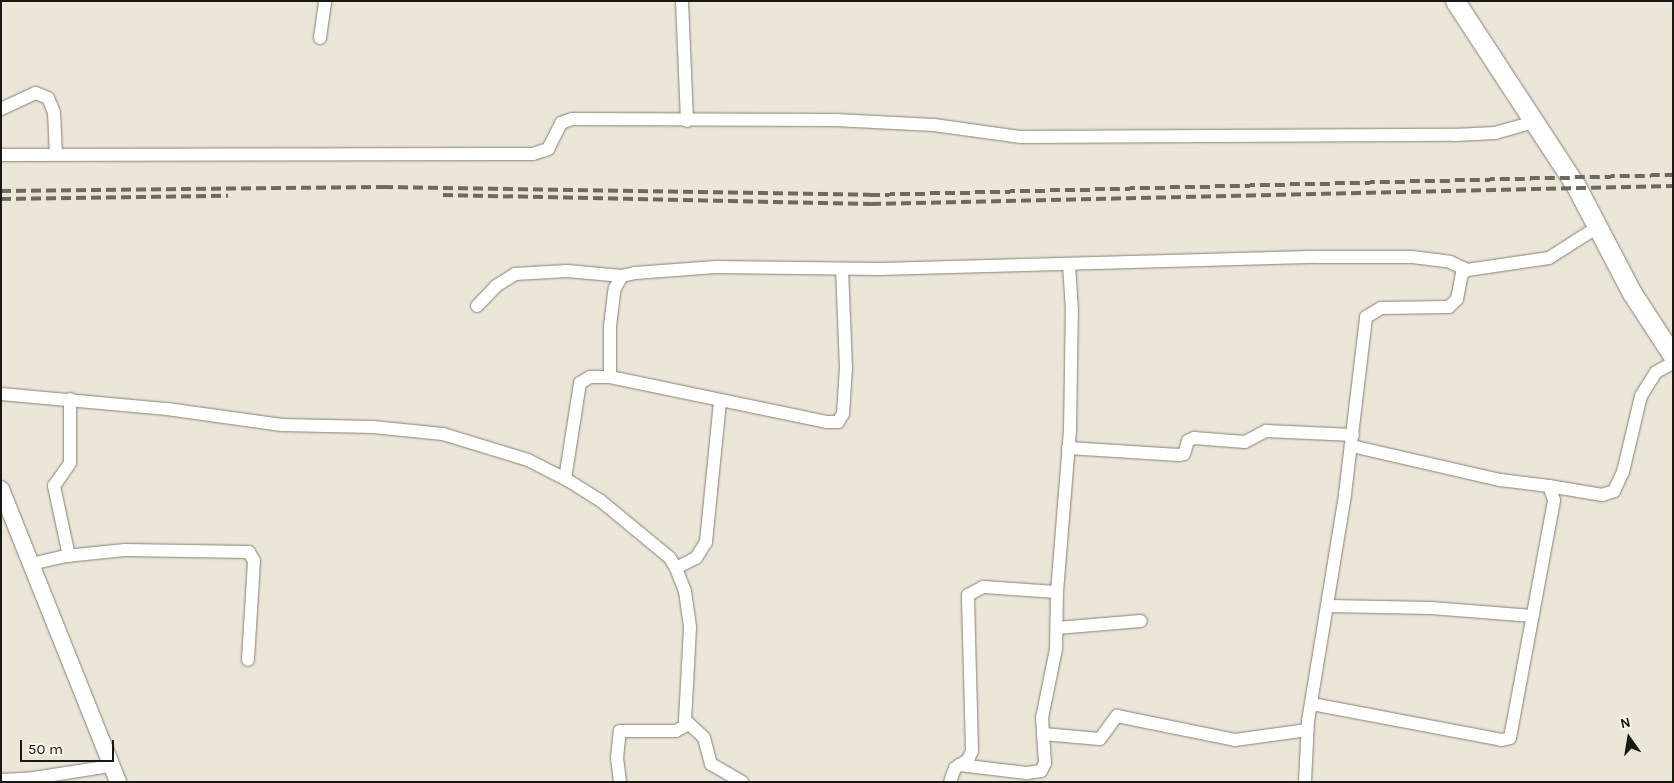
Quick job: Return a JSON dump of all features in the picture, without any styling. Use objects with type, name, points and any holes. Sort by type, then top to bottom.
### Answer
[{"type":"main road","points":[[1455,1],[1576,186],[1596,228],[1632,294],[1673,356]]},
{"type":"street","points":[[320,38],[325,1]]},
{"type":"street","points":[[682,1],[687,120]]},
{"type":"street","points":[[1,109],[36,93],[48,98],[54,112],[56,154]]},
{"type":"street","points":[[1,155],[533,154],[548,149],[562,123],[572,119],[914,124],[1021,137],[1454,135],[1495,133],[1534,122]]},
{"type":"street","points":[[1305,782],[1307,730],[1328,606],[1352,440],[1366,317],[1381,308],[1449,307],[1457,299],[1462,274],[1468,270],[1549,258],[1596,228]]},
{"type":"street","points":[[477,306],[496,286],[515,274],[566,271],[622,276],[716,268],[842,270],[1412,257],[1450,262],[1468,270]]},
{"type":"street","points":[[959,765],[1037,772],[1045,763],[1042,718],[1049,695],[1057,628],[1057,592],[1068,448],[1072,320],[1069,265]]},
{"type":"street","points":[[565,479],[580,383],[590,377],[610,377],[720,402],[827,422],[842,419],[846,329],[842,270]]},
{"type":"street","points":[[610,377],[612,303],[615,288],[622,276]]},
{"type":"street","points":[[1068,448],[1179,456],[1184,454],[1188,441],[1194,438],[1245,442],[1266,431],[1352,440],[1500,480],[1602,494],[1614,491],[1623,472],[1641,396],[1656,372],[1673,364]]},
{"type":"street","points":[[1,394],[70,400],[282,425],[373,427],[443,434],[528,460],[565,479],[601,501],[670,558],[676,568],[686,592],[690,628],[683,708],[687,725],[704,738],[711,764],[742,782]]},
{"type":"street","points":[[69,556],[54,486],[70,463],[70,400]]},
{"type":"street","points":[[676,568],[696,558],[706,542],[720,402]]},
{"type":"street","points":[[1312,704],[1507,739],[1533,616],[1554,500],[1549,486]]},
{"type":"street","points":[[1,489],[118,782]]},
{"type":"street","points":[[31,564],[69,556],[126,550],[249,552],[254,561],[248,660]]},
{"type":"street","points":[[950,782],[959,765],[968,760],[972,751],[968,595],[983,587],[1057,592]]},
{"type":"street","points":[[1328,606],[1431,608],[1533,616]]},
{"type":"street","points":[[1057,628],[1141,621]]},
{"type":"street","points":[[1043,734],[1100,739],[1117,716],[1235,740],[1307,730]]},
{"type":"street","points":[[620,782],[616,758],[620,732],[676,731],[687,725]]},
{"type":"street","points":[[1,780],[34,778],[111,766]]},
{"type":"railway","points":[[1,191],[383,187],[870,195],[1673,175]]},
{"type":"railway","points":[[443,195],[871,204],[1673,186]]},
{"type":"railway","points":[[1,199],[228,196]]}]
